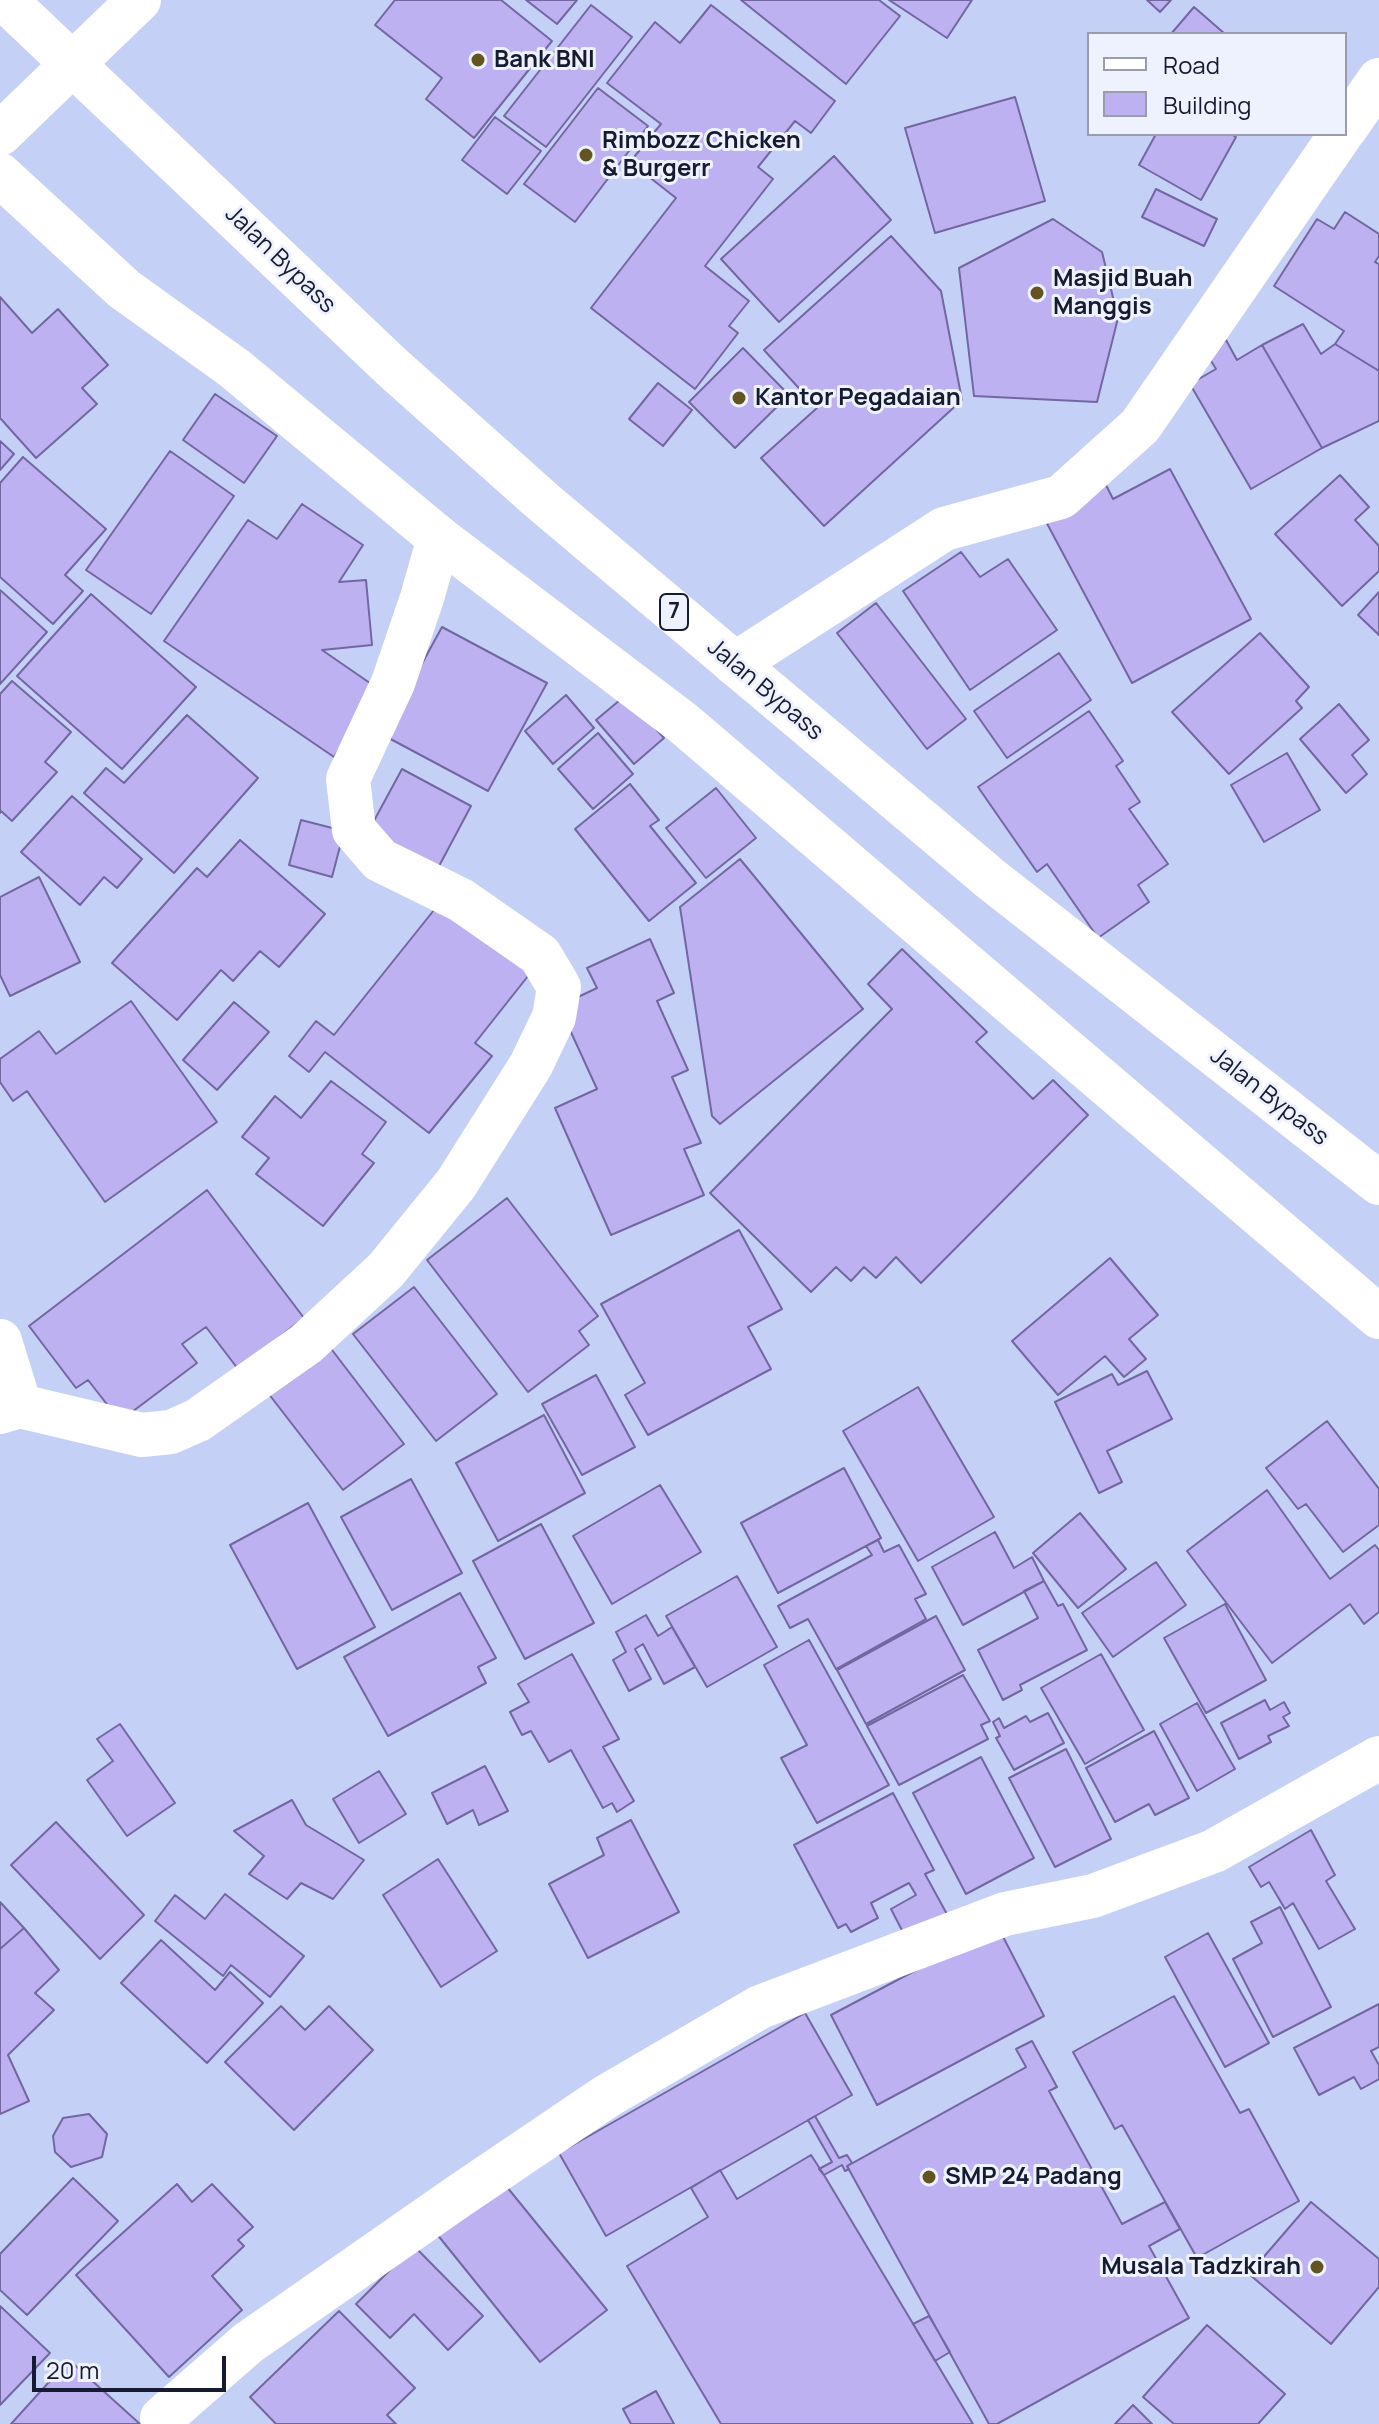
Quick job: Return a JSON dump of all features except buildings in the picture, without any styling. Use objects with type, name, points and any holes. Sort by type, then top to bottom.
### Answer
[{"type":"main road","name":"Jalan Bypass","points":[[5,0],[393,368],[541,500],[992,880],[1379,1183]]},
{"type":"main road","points":[[0,134],[139,0]]},
{"type":"main road","points":[[1347,126],[1379,80]]},
{"type":"main road","points":[[735,664],[944,529],[1061,497],[1140,426],[1340,136]]},
{"type":"main road","points":[[0,175],[124,289],[234,368],[424,525],[683,723],[1379,1317]]},
{"type":"main road","points":[[0,1341],[10,1409],[142,1435],[171,1432],[198,1420],[306,1344],[386,1270],[456,1184],[531,1065],[554,1017],[559,987],[540,955],[461,900],[380,860],[354,830],[348,779],[393,683],[424,525]]},
{"type":"main road","points":[[162,2418],[248,2343],[459,2196],[607,2096],[760,2007],[1005,1914],[1093,1896],[1214,1851],[1379,1758]]},
{"type":"place","name":"Bank BNI","points":[[478,60]]},
{"type":"place","name":"Rimbozz Chicken & Burgerr","points":[[586,155]]},
{"type":"place","name":"Masjid Buah Manggis","points":[[1037,293]]},
{"type":"place","name":"Kantor Pegadaian","points":[[739,398]]},
{"type":"place","name":"SMP 24 Padang","points":[[929,2177]]},
{"type":"place","name":"Musala Tadzkirah","points":[[1317,2267]]}]
